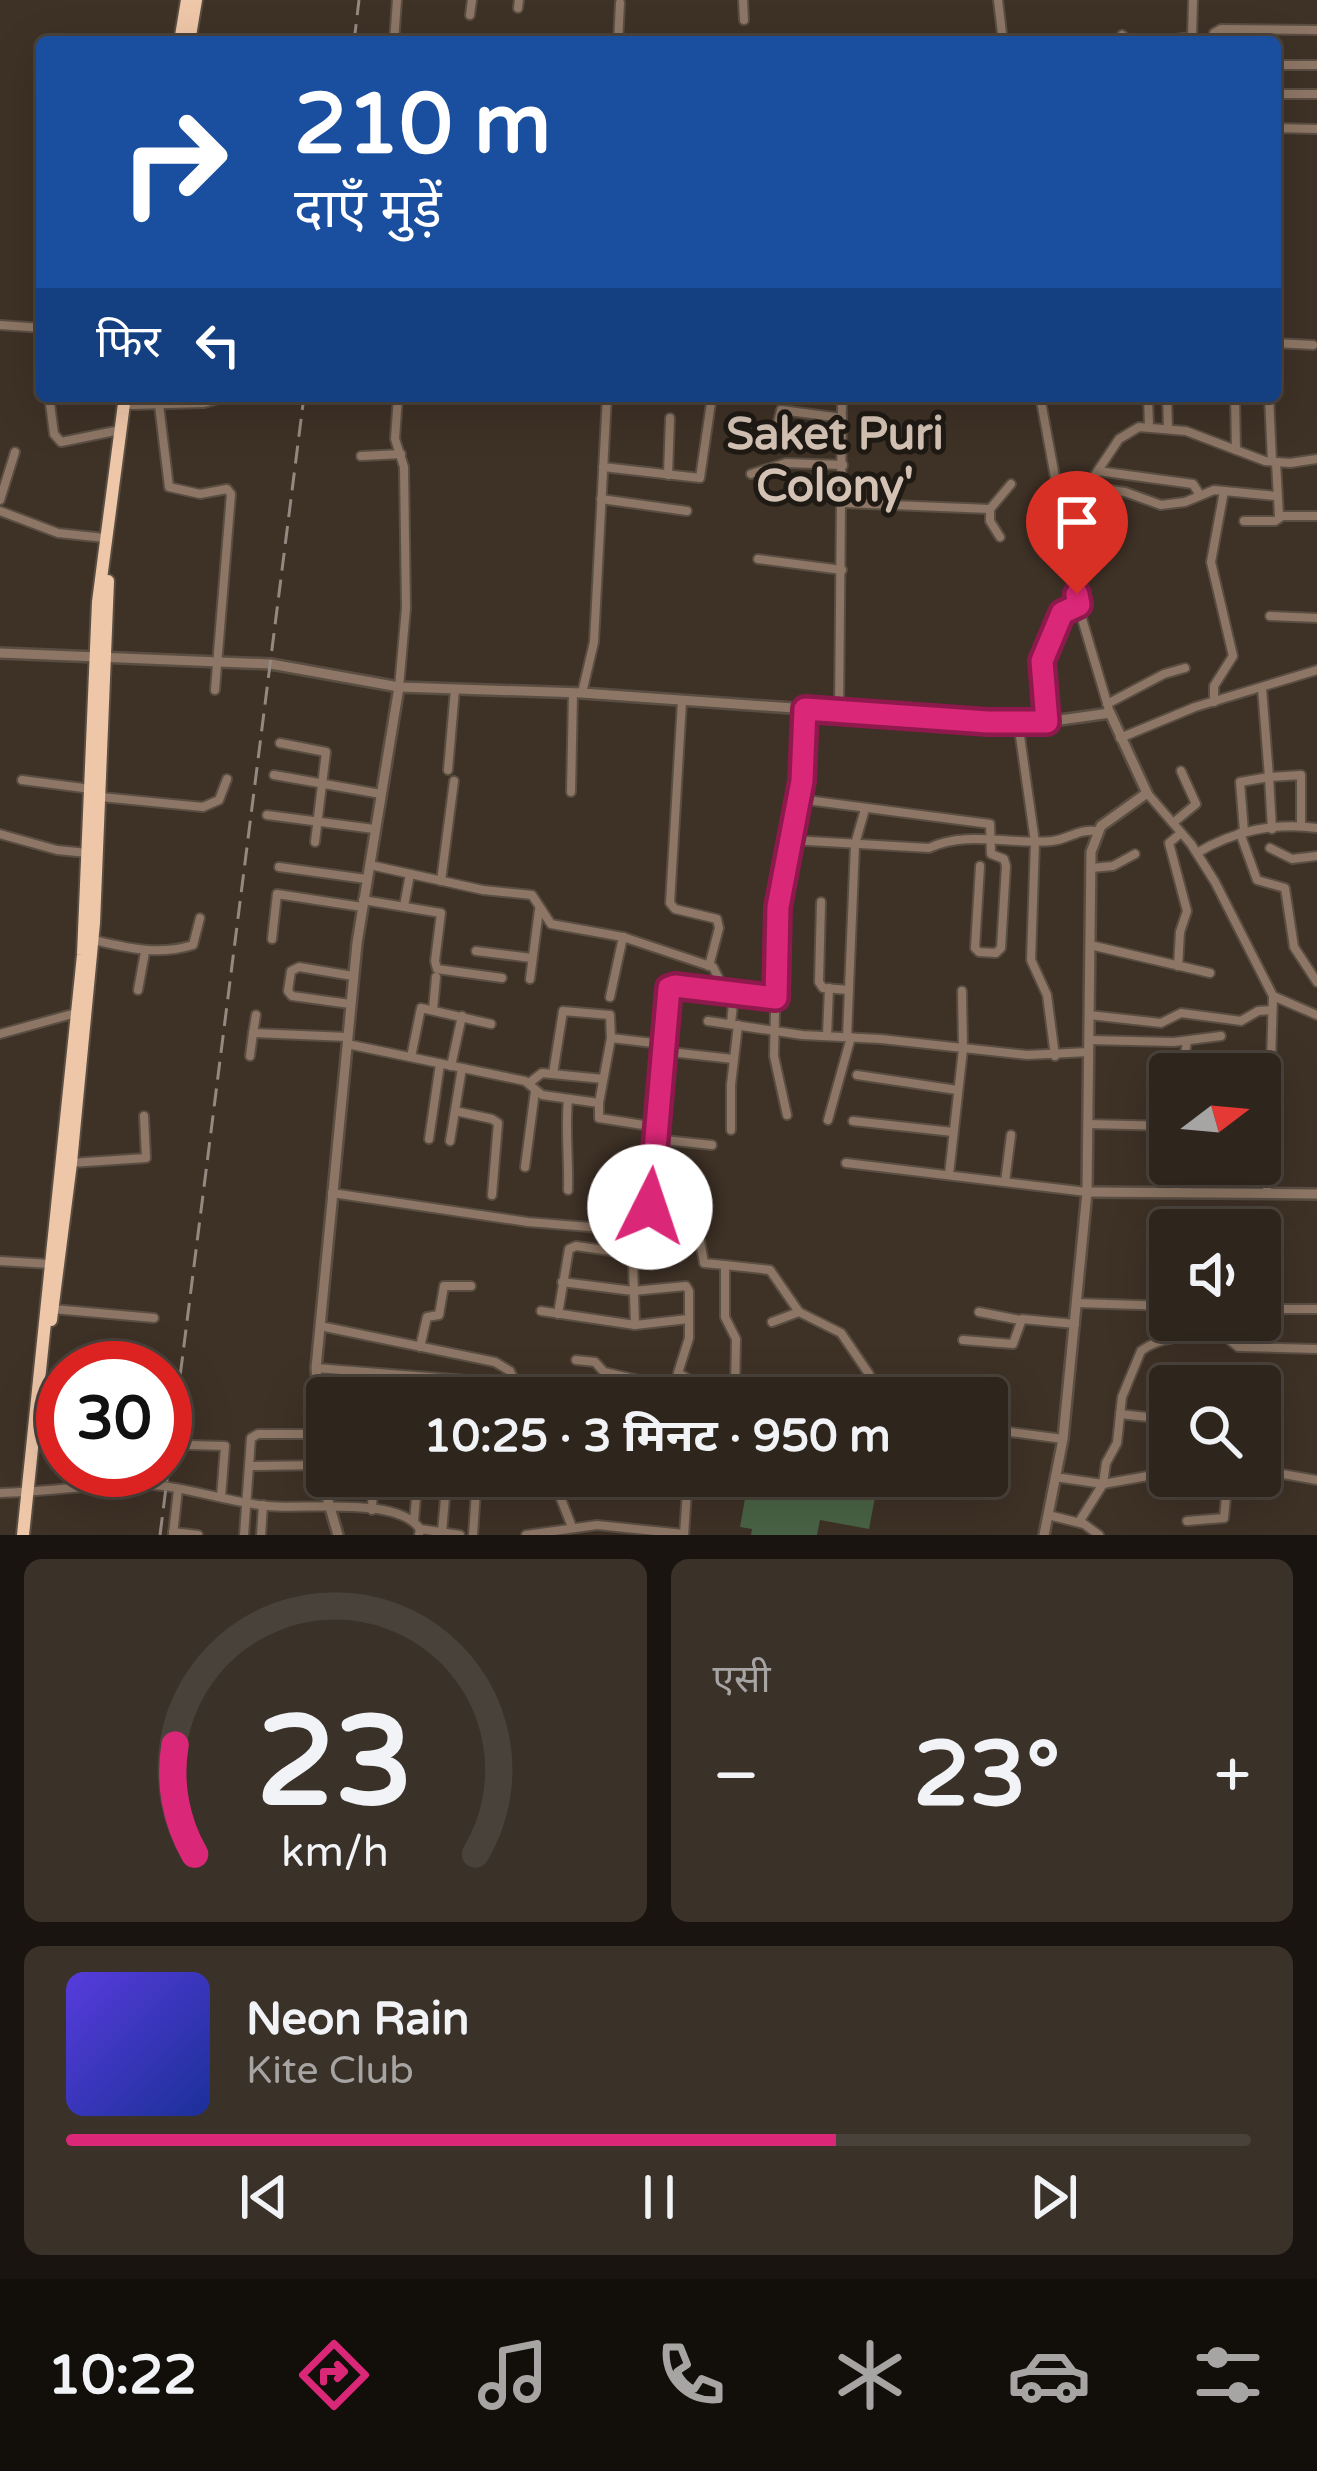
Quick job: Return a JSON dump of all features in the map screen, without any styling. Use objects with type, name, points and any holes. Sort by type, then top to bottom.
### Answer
[{"type":"highway","points":[[186,36],[191,0]]},
{"type":"highway","points":[[44,1341],[71,1163],[93,940],[105,538],[120,430],[129,402]]},
{"type":"highway","points":[[99,658],[130,402]]},
{"type":"highway","points":[[44,1341],[97,793]]},
{"type":"highway","points":[[23,1535],[36,1418]]},
{"type":"street","points":[[394,36],[397,0]]},
{"type":"street","points":[[470,15],[472,0]]},
{"type":"street","points":[[743,0],[744,20]]},
{"type":"street","points":[[998,0],[1003,36]]},
{"type":"street","points":[[1192,0],[1192,36]]},
{"type":"street","points":[[618,36],[620,3]]},
{"type":"street","points":[[1214,36],[1221,29],[1317,30]]},
{"type":"street","points":[[1281,65],[1317,65]]},
{"type":"street","points":[[1281,94],[1317,94]]},
{"type":"street","points":[[1281,128],[1317,128]]},
{"type":"street","points":[[0,325],[36,328]]},
{"type":"street","points":[[1281,343],[1313,344]]},
{"type":"street","points":[[50,402],[54,434],[61,442],[120,430]]},
{"type":"street","points":[[144,402],[209,402]]},
{"type":"street","points":[[317,1377],[353,976],[399,686],[406,608],[401,454],[394,433],[397,402]]},
{"type":"street","points":[[571,792],[578,693],[594,642],[607,402]]},
{"type":"street","points":[[603,467],[700,478],[711,402]]},
{"type":"street","points":[[839,712],[842,402]]},
{"type":"street","points":[[1041,402],[1079,605],[1108,708],[1147,793],[1197,854],[1273,996],[1269,1053]]},
{"type":"street","points":[[1148,402],[1149,426]]},
{"type":"street","points":[[1167,402],[1168,428]]},
{"type":"street","points":[[1235,402],[1236,450]]},
{"type":"street","points":[[1269,402],[1276,509],[1282,516]]},
{"type":"street","points":[[159,405],[169,487],[200,494],[227,489],[231,494],[215,690]]},
{"type":"street","points":[[773,442],[781,410],[842,418]]},
{"type":"street","points":[[668,475],[670,418]]},
{"type":"street","points":[[1087,487],[1119,439],[1149,426],[1274,462],[1317,459]]},
{"type":"street","points":[[0,500],[15,452]]},
{"type":"street","points":[[361,456],[401,454]]},
{"type":"street","points":[[751,475],[786,463],[843,466]]},
{"type":"street","points":[[1098,471],[1193,484],[1200,495]]},
{"type":"street","points":[[1000,537],[990,521],[990,509],[1011,484]]},
{"type":"street","points":[[1060,498],[1087,487],[1125,491],[1161,506],[1224,491],[1276,496]]},
{"type":"street","points":[[1214,702],[1214,686],[1233,656],[1211,562],[1224,491]]},
{"type":"street","points":[[601,499],[687,511]]},
{"type":"street","points":[[842,503],[990,509]]},
{"type":"street","points":[[0,511],[58,533],[105,538]]},
{"type":"street","points":[[1244,520],[1317,516]]},
{"type":"street","points":[[758,559],[842,570]]},
{"type":"street","points":[[1047,722],[1044,651],[1062,613],[1079,605]]},
{"type":"street","points":[[1270,616],[1317,619]]},
{"type":"street","points":[[0,653],[276,664],[399,686],[1018,722],[1047,722],[1108,708],[1164,674],[1185,668]]},
{"type":"street","points":[[1120,738],[1317,670]]},
{"type":"street","points":[[448,770],[455,688]]},
{"type":"street","points":[[1262,688],[1272,829]]},
{"type":"street","points":[[682,701],[670,903],[675,909],[717,919],[710,966]]},
{"type":"street","points":[[787,1115],[775,1064],[778,907],[799,800],[805,709]]},
{"type":"street","points":[[1018,722],[1035,842],[1031,960],[1047,995],[1055,1056]]},
{"type":"street","points":[[280,742],[324,750],[315,842]]},
{"type":"street","points":[[1173,823],[1196,804],[1181,771]]},
{"type":"street","points":[[274,775],[381,794]]},
{"type":"street","points":[[1301,826],[1301,775],[1241,779],[1242,832],[1257,880],[1285,888],[1294,946],[1317,982]]},
{"type":"street","points":[[22,780],[203,807],[219,800],[227,778]]},
{"type":"street","points":[[441,882],[454,782]]},
{"type":"street","points":[[791,840],[928,848],[946,839],[1060,840],[1078,830],[1097,831],[1147,793]]},
{"type":"street","points":[[799,800],[986,822],[993,829],[991,854],[1006,866],[1001,948],[996,953],[979,952],[975,947],[980,866]]},
{"type":"street","points":[[828,1120],[849,1037],[855,844],[865,808]]},
{"type":"street","points":[[267,815],[374,829]]},
{"type":"street","points":[[1197,854],[1242,832],[1317,828]]},
{"type":"street","points":[[1044,1535],[1063,1438],[1088,1192],[1091,868],[1097,831]]},
{"type":"street","points":[[1178,966],[1187,911],[1169,843],[1181,832]]},
{"type":"street","points":[[0,834],[57,850],[90,853]]},
{"type":"street","points":[[1270,848],[1292,859],[1317,856]]},
{"type":"street","points":[[1091,868],[1113,866],[1135,854]]},
{"type":"street","points":[[368,864],[441,882],[528,894],[536,897],[551,924],[623,937],[710,966],[718,974],[717,991]]},
{"type":"street","points":[[279,867],[366,879]]},
{"type":"street","points":[[404,906],[410,874]]},
{"type":"street","points":[[272,939],[277,894],[404,906],[441,913],[437,969],[502,978]]},
{"type":"street","points":[[821,902],[819,982],[849,990]]},
{"type":"street","points":[[530,979],[540,907]]},
{"type":"street","points":[[93,940],[145,952],[190,946],[200,918]]},
{"type":"street","points":[[610,997],[623,937]]},
{"type":"street","points":[[1090,945],[1210,973]]},
{"type":"street","points":[[476,951],[531,958]]},
{"type":"street","points":[[138,990],[145,952]]},
{"type":"street","points":[[350,1004],[292,996],[290,971],[298,967],[353,976]]},
{"type":"street","points":[[433,1010],[436,977]]},
{"type":"street","points":[[776,998],[669,988],[652,1212],[661,1218],[696,1220],[704,1263],[770,1270],[799,1312],[841,1333],[869,1377]]},
{"type":"street","points":[[827,1036],[829,988]]},
{"type":"street","points":[[950,1175],[963,1049],[962,991]]},
{"type":"street","points":[[731,1130],[734,993]]},
{"type":"street","points":[[1273,996],[1317,1015]]},
{"type":"street","points":[[411,1057],[419,1010],[490,1024]]},
{"type":"street","points":[[1090,1015],[1161,1023],[1181,1013],[1241,1021],[1258,1011],[1272,1010]]},
{"type":"street","points":[[553,1074],[562,1011],[610,1016],[598,1118],[656,1127]]},
{"type":"street","points":[[0,1034],[76,1013]]},
{"type":"street","points":[[250,1056],[256,1015]]},
{"type":"street","points":[[451,1066],[462,1016]]},
{"type":"street","points":[[708,1021],[1055,1056],[1089,1046],[1221,1036]]},
{"type":"street","points":[[254,1033],[347,1041],[532,1087],[542,1096],[598,1102]]},
{"type":"street","points":[[610,1038],[733,1059]]},
{"type":"street","points":[[1185,1053],[1187,1041]]},
{"type":"street","points":[[429,1139],[440,1064]]},
{"type":"street","points":[[450,1141],[462,1068]]},
{"type":"street","points":[[525,1167],[532,1087],[538,1074],[603,1079]]},
{"type":"street","points":[[857,1076],[957,1090]]},
{"type":"street","points":[[568,1099],[568,1190]]},
{"type":"street","points":[[455,1112],[497,1124],[492,1195]]},
{"type":"street","points":[[71,1163],[146,1157],[144,1116]]},
{"type":"street","points":[[853,1121],[953,1132]]},
{"type":"street","points":[[1088,1124],[1149,1125]]},
{"type":"street","points":[[1005,1182],[1011,1136]]},
{"type":"street","points":[[655,1139],[712,1145]]},
{"type":"street","points":[[846,1163],[1088,1192],[1317,1195]]},
{"type":"street","points":[[1176,1185],[1176,1193]]},
{"type":"street","points":[[1267,1185],[1267,1192]]},
{"type":"street","points":[[332,1193],[528,1222],[614,1229]]},
{"type":"street","points":[[558,1314],[567,1252],[576,1246],[628,1254],[633,1263],[635,1325]]},
{"type":"street","points":[[0,1261],[50,1264]]},
{"type":"street","points":[[725,1265],[725,1317],[736,1339],[735,1377]]},
{"type":"street","points":[[562,1282],[633,1292],[686,1286],[689,1338],[678,1373],[685,1377]]},
{"type":"street","points":[[420,1348],[427,1317],[440,1313],[444,1286],[471,1286]]},
{"type":"street","points":[[1077,1303],[1149,1305]]},
{"type":"street","points":[[1281,1309],[1317,1309]]},
{"type":"street","points":[[52,1310],[154,1318]]},
{"type":"street","points":[[541,1311],[635,1325],[689,1319]]},
{"type":"street","points":[[772,1322],[799,1312]]},
{"type":"street","points":[[979,1312],[1075,1324]]},
{"type":"street","points":[[963,1340],[1013,1344],[1020,1320]]},
{"type":"street","points":[[320,1327],[496,1362],[513,1377]]},
{"type":"street","points":[[1078,1522],[1103,1484],[1106,1463],[1117,1443],[1122,1396],[1141,1351],[1156,1341],[1225,1336],[1238,1347],[1317,1349]]},
{"type":"street","points":[[577,1360],[595,1362],[604,1372],[626,1377]]},
{"type":"street","points":[[316,1368],[429,1377]]},
{"type":"street","points":[[1120,1414],[1149,1417]]},
{"type":"street","points":[[1008,1432],[1063,1438]]},
{"type":"street","points":[[244,1535],[254,1435],[306,1434]]},
{"type":"street","points":[[192,1445],[225,1446],[220,1497]]},
{"type":"street","points":[[250,1466],[306,1466]]},
{"type":"street","points":[[1281,1474],[1317,1480]]},
{"type":"street","points":[[1055,1478],[1103,1484],[1149,1476]]},
{"type":"street","points":[[0,1492],[36,1492]]},
{"type":"street","points":[[192,1492],[263,1505],[329,1504],[460,1535]]},
{"type":"street","points":[[177,1497],[173,1534],[198,1535]]},
{"type":"street","points":[[328,1497],[338,1535]]},
{"type":"street","points":[[372,1511],[373,1497]]},
{"type":"street","points":[[418,1497],[418,1528]]},
{"type":"street","points":[[442,1532],[445,1497]]},
{"type":"street","points":[[473,1535],[476,1497]]},
{"type":"street","points":[[560,1497],[572,1527]]},
{"type":"street","points":[[526,1535],[572,1527],[684,1535],[687,1497]]},
{"type":"street","points":[[1186,1521],[1224,1518],[1226,1497]]},
{"type":"street","points":[[261,1535],[263,1505]]},
{"type":"street","points":[[1048,1515],[1078,1522],[1097,1534]]},
{"type":"green space","points":[[745,1497],[875,1497],[869,1529],[820,1520],[817,1535],[751,1535],[752,1529],[740,1527]]},
{"type":"railway","points":[[355,36],[359,0]]},
{"type":"railway","points":[[160,1535],[303,402]]},
{"type":"district","name":"Saket Puri Colony'","points":[[835,461]]},
{"type":"route","points":[[650,1207],[669,988],[776,998],[778,907],[802,781],[805,709],[1047,722],[1044,651],[1062,613],[1079,605],[1077,594]]}]
